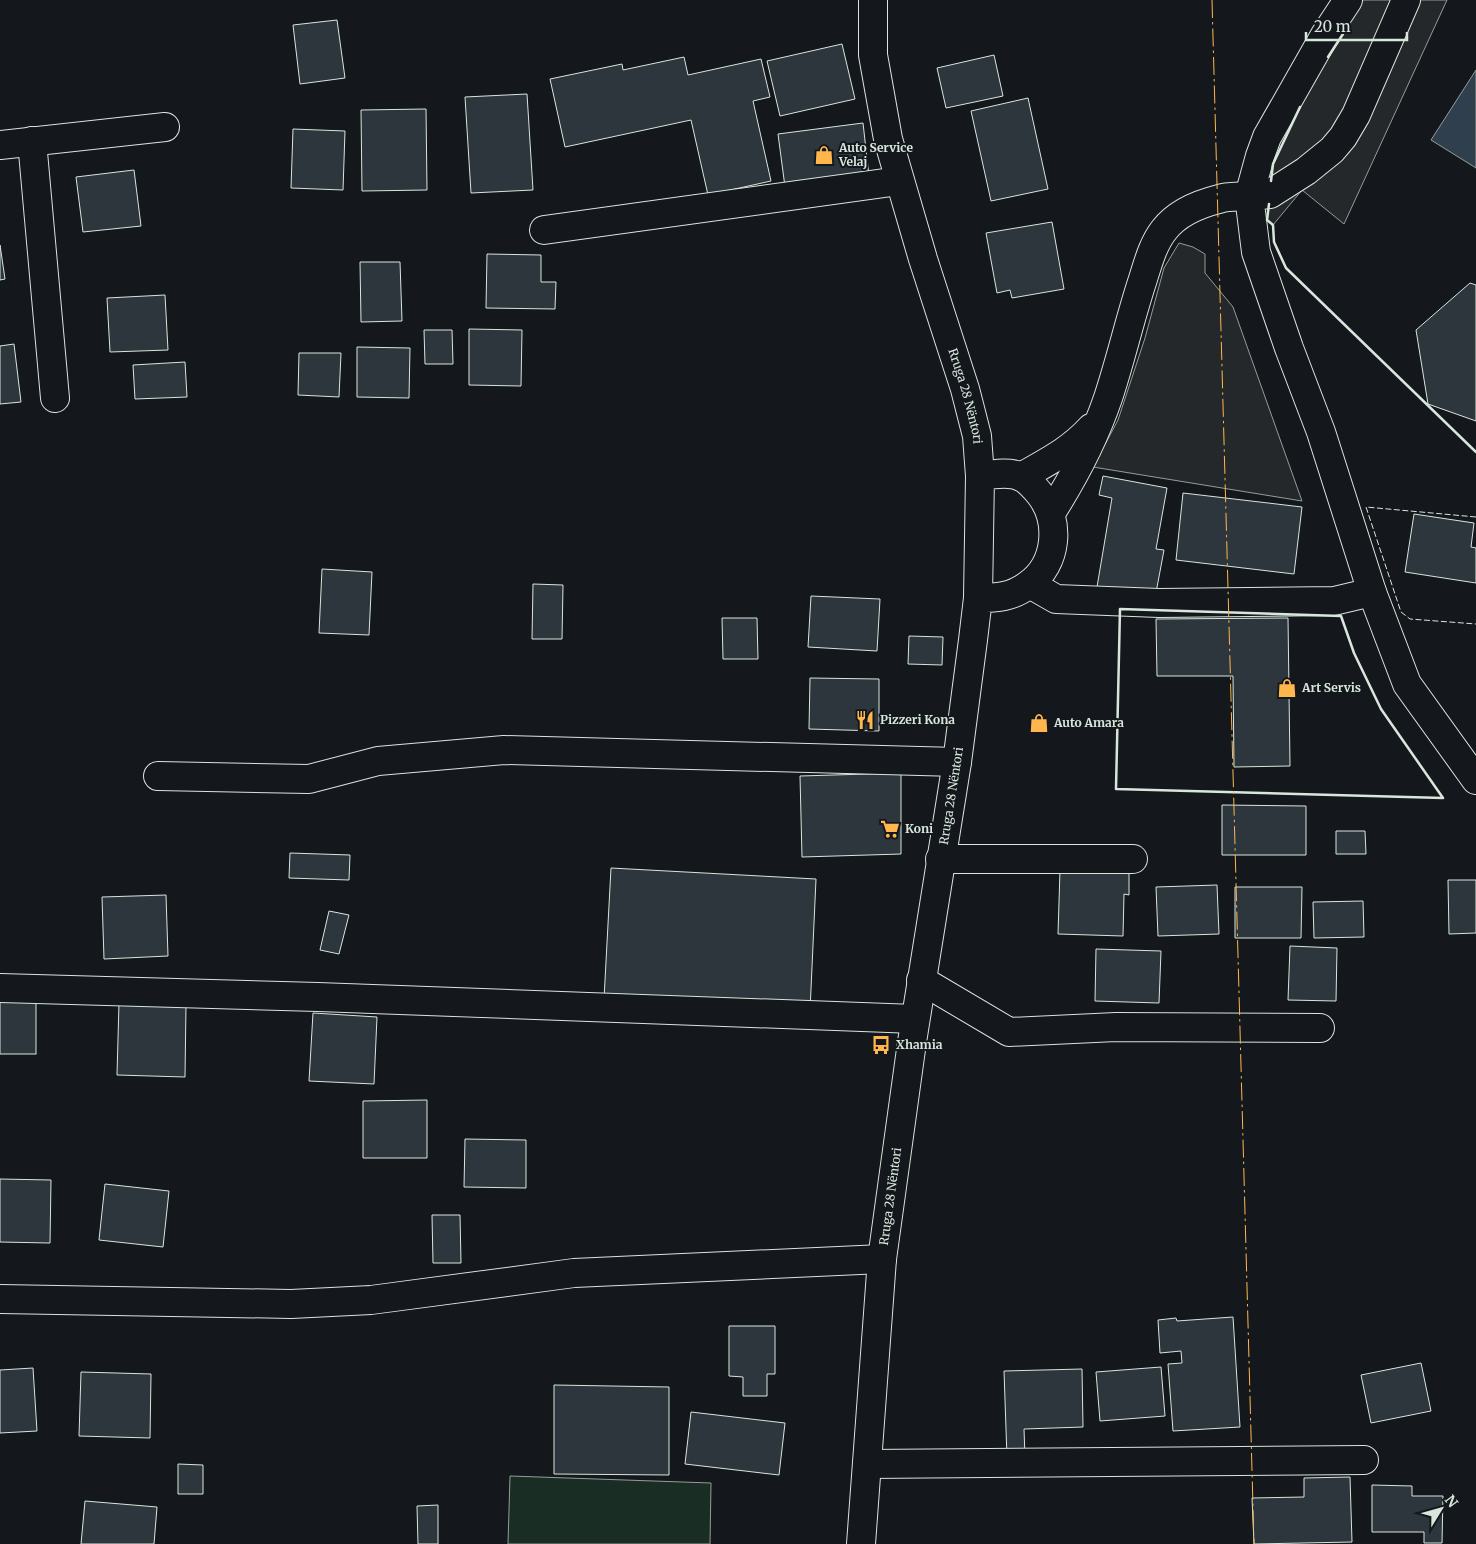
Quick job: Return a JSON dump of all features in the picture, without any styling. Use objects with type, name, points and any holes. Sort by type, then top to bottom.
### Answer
[{"type":"main road","name":"Rruga 28 Nëntori","points":[[861,1544],[882,1259],[915,1018],[957,762],[978,598],[980,476],[977,436],[965,388],[899,181],[888,139],[873,55],[873,0]]},
{"type":"main road","points":[[1348,0],[1325,35],[1267,137],[1260,156],[1249,196],[1256,252],[1289,348],[1321,432],[1372,592],[1407,684],[1476,780]]},
{"type":"main road","points":[[1051,513],[1079,467],[1108,398],[1147,266],[1164,230],[1186,211],[1220,198],[1270,194],[1306,172],[1332,150],[1343,137],[1356,115],[1406,0]]},
{"type":"main road","points":[[0,145],[165,127]]},
{"type":"main road","points":[[32,141],[55,398]]},
{"type":"main road","points":[[544,230],[899,181]]},
{"type":"main road","points":[[1021,477],[1063,454],[1081,439],[1100,418]]},
{"type":"main road","points":[[978,598],[1000,598],[1021,590],[1030,584],[1044,568],[1052,550],[1054,532],[1051,513],[1043,498],[1033,486],[1021,477],[1002,474],[980,476]]},
{"type":"main road","points":[[1030,584],[1056,599],[1142,603],[1334,601],[1372,592]]},
{"type":"main road","points":[[158,776],[309,779],[378,760],[504,750],[957,762]]},
{"type":"main road","points":[[940,859],[1133,859]]},
{"type":"main road","points":[[921,980],[1009,1032],[1116,1027],[1320,1028]]},
{"type":"main road","points":[[0,988],[915,1018]]},
{"type":"main road","points":[[0,1299],[300,1304],[371,1300],[574,1273],[882,1259]]},
{"type":"main road","points":[[867,1464],[1364,1460]]},
{"type":"green space","points":[[510,1476],[711,1483],[710,1544],[508,1544]]},
{"type":"shaded area","points":[[1363,0],[1447,0],[1344,224],[1302,190],[1273,225],[1267,220],[1273,164],[1303,100]]},
{"type":"shaded area","points":[[1179,243],[1193,247],[1205,254],[1205,273],[1233,307],[1302,501],[1093,467],[1118,420],[1145,338],[1164,268]]},
{"type":"water","points":[[1476,70],[1476,168],[1431,140]]},
{"type":"building","points":[[337,20],[345,78],[300,84],[293,25]]},
{"type":"building","points":[[842,44],[855,99],[780,116],[767,61]]},
{"type":"building","points":[[994,55],[1003,96],[946,108],[937,68]]},
{"type":"building","points":[[684,57],[688,75],[761,59],[770,97],[753,101],[771,181],[708,195],[691,120],[565,147],[550,79],[622,64],[623,70]]},
{"type":"building","points":[[527,94],[533,190],[471,193],[465,97]]},
{"type":"building","points":[[1028,98],[1048,189],[991,201],[971,111]]},
{"type":"building","points":[[426,109],[427,190],[362,191],[361,110]]},
{"type":"building","name":"Auto Service Velaj","points":[[863,123],[869,176],[785,187],[778,134]]},
{"type":"building","points":[[293,129],[345,131],[343,190],[291,188]]},
{"type":"building","points":[[134,170],[141,226],[83,232],[76,177]]},
{"type":"building","points":[[1052,222],[1064,289],[1012,298],[1010,290],[997,293],[986,233]]},
{"type":"building","points":[[0,245],[5,279],[0,280]]},
{"type":"building","points":[[487,254],[541,255],[541,282],[556,282],[555,309],[486,308]]},
{"type":"building","points":[[360,262],[400,262],[402,321],[361,322]]},
{"type":"building","points":[[1470,283],[1476,285],[1476,421],[1428,404],[1416,330]]},
{"type":"building","points":[[165,295],[168,350],[110,352],[107,298]]},
{"type":"building","points":[[469,329],[522,330],[521,386],[469,385]]},
{"type":"building","points":[[424,330],[452,330],[453,364],[425,364]]},
{"type":"building","points":[[14,344],[21,402],[0,404],[0,346]]},
{"type":"building","points":[[357,347],[410,348],[409,398],[357,397]]},
{"type":"building","points":[[299,353],[341,353],[339,397],[298,395]]},
{"type":"building","points":[[185,362],[187,397],[135,399],[133,365]]},
{"type":"building","points":[[1103,476],[1167,488],[1156,549],[1164,550],[1155,598],[1097,587],[1112,498],[1099,495]]},
{"type":"building","points":[[1183,493],[1302,507],[1294,574],[1176,560]]},
{"type":"building","points":[[1414,514],[1474,523],[1471,547],[1476,548],[1476,583],[1405,572]]},
{"type":"building","points":[[322,569],[372,572],[369,635],[319,633]]},
{"type":"building","points":[[533,584],[563,585],[562,639],[532,639]]},
{"type":"building","points":[[811,596],[880,599],[877,651],[808,647]]},
{"type":"building","points":[[722,618],[757,618],[758,659],[723,659]]},
{"type":"building","points":[[1288,618],[1290,766],[1234,767],[1233,676],[1157,676],[1156,619]]},
{"type":"building","points":[[909,636],[943,637],[942,665],[908,664]]},
{"type":"building","points":[[810,678],[879,679],[879,731],[809,729]]},
{"type":"building","points":[[901,773],[901,854],[802,857],[800,776]]},
{"type":"building","points":[[1222,805],[1306,806],[1306,855],[1222,855]]},
{"type":"building","points":[[1336,831],[1365,831],[1366,854],[1336,854]]},
{"type":"building","points":[[290,853],[350,855],[349,880],[289,878]]},
{"type":"building","points":[[611,868],[816,879],[810,1011],[604,999]]},
{"type":"building","points":[[1060,870],[1129,873],[1129,895],[1124,894],[1123,936],[1058,934]]},
{"type":"building","points":[[1448,880],[1476,880],[1476,933],[1449,934]]},
{"type":"building","points":[[1217,885],[1219,934],[1158,936],[1156,887]]},
{"type":"building","points":[[1235,887],[1302,887],[1301,938],[1235,938]]},
{"type":"building","points":[[166,895],[168,956],[104,959],[102,897]]},
{"type":"building","points":[[1363,901],[1364,937],[1314,938],[1313,902]]},
{"type":"building","points":[[329,911],[349,915],[339,954],[320,950]]},
{"type":"building","points":[[1290,946],[1337,948],[1336,1001],[1288,1000]]},
{"type":"building","points":[[1096,949],[1161,951],[1159,1003],[1095,1001]]},
{"type":"building","points":[[0,994],[36,994],[36,1054],[0,1054]]},
{"type":"building","points":[[119,1003],[186,1005],[185,1077],[117,1075]]},
{"type":"building","points":[[313,1013],[377,1017],[374,1084],[309,1081]]},
{"type":"building","points":[[427,1100],[427,1158],[363,1158],[363,1101]]},
{"type":"building","points":[[465,1139],[526,1140],[526,1188],[464,1187]]},
{"type":"building","points":[[0,1179],[51,1180],[50,1243],[0,1242]]},
{"type":"building","points":[[105,1184],[169,1191],[163,1247],[99,1240]]},
{"type":"building","points":[[432,1215],[460,1215],[461,1263],[433,1263]]},
{"type":"building","points":[[1233,1317],[1240,1427],[1173,1431],[1168,1364],[1182,1363],[1181,1351],[1160,1353],[1158,1320],[1176,1318],[1177,1321]]},
{"type":"building","points":[[729,1326],[775,1326],[775,1374],[767,1374],[767,1396],[743,1396],[743,1377],[729,1376]]},
{"type":"building","points":[[1421,1363],[1431,1411],[1371,1423],[1361,1375]]},
{"type":"building","points":[[1161,1367],[1165,1416],[1100,1421],[1096,1372]]},
{"type":"building","points":[[33,1368],[37,1431],[0,1433],[0,1370]]},
{"type":"building","points":[[1082,1369],[1083,1427],[1024,1429],[1025,1457],[1007,1458],[1004,1371]]},
{"type":"building","points":[[81,1372],[151,1374],[150,1438],[79,1436]]},
{"type":"building","points":[[554,1385],[669,1387],[669,1475],[554,1474]]},
{"type":"building","points":[[691,1412],[785,1423],[779,1475],[685,1464]]},
{"type":"building","points":[[178,1464],[203,1465],[203,1494],[178,1494]]},
{"type":"building","points":[[1350,1477],[1352,1542],[1254,1544],[1252,1498],[1304,1497],[1304,1478]]},
{"type":"building","points":[[1372,1485],[1412,1486],[1412,1496],[1443,1496],[1442,1543],[1424,1543],[1424,1532],[1372,1532]]},
{"type":"building","points":[[85,1501],[157,1507],[154,1544],[81,1544]]},
{"type":"building","points":[[438,1505],[438,1544],[418,1544],[417,1506]]},
{"type":"fence","points":[[1476,517],[1366,507],[1401,612],[1410,619],[1476,624]]},
{"type":"wall","points":[[1328,57],[1343,34]]},
{"type":"wall","points":[[1271,181],[1273,164],[1300,107]]},
{"type":"wall","points":[[1269,204],[1267,220],[1273,225],[1274,242],[1286,268],[1476,452]]},
{"type":"wall","points":[[1120,609],[1341,616],[1354,653],[1381,709],[1443,798],[1116,789],[1120,609]]},
{"type":"power","points":[[1212,0],[1254,1544]]},
{"type":"place","name":"Auto Service Velaj","points":[[824,155]]},
{"type":"place","name":"Art Servis","points":[[1287,688]]},
{"type":"place","name":"Pizzeri Kona","points":[[865,720]]},
{"type":"place","name":"Auto Amara","points":[[1039,723]]},
{"type":"place","name":"Koni","points":[[890,829]]},
{"type":"place","name":"Xhamia","points":[[881,1045]]}]
